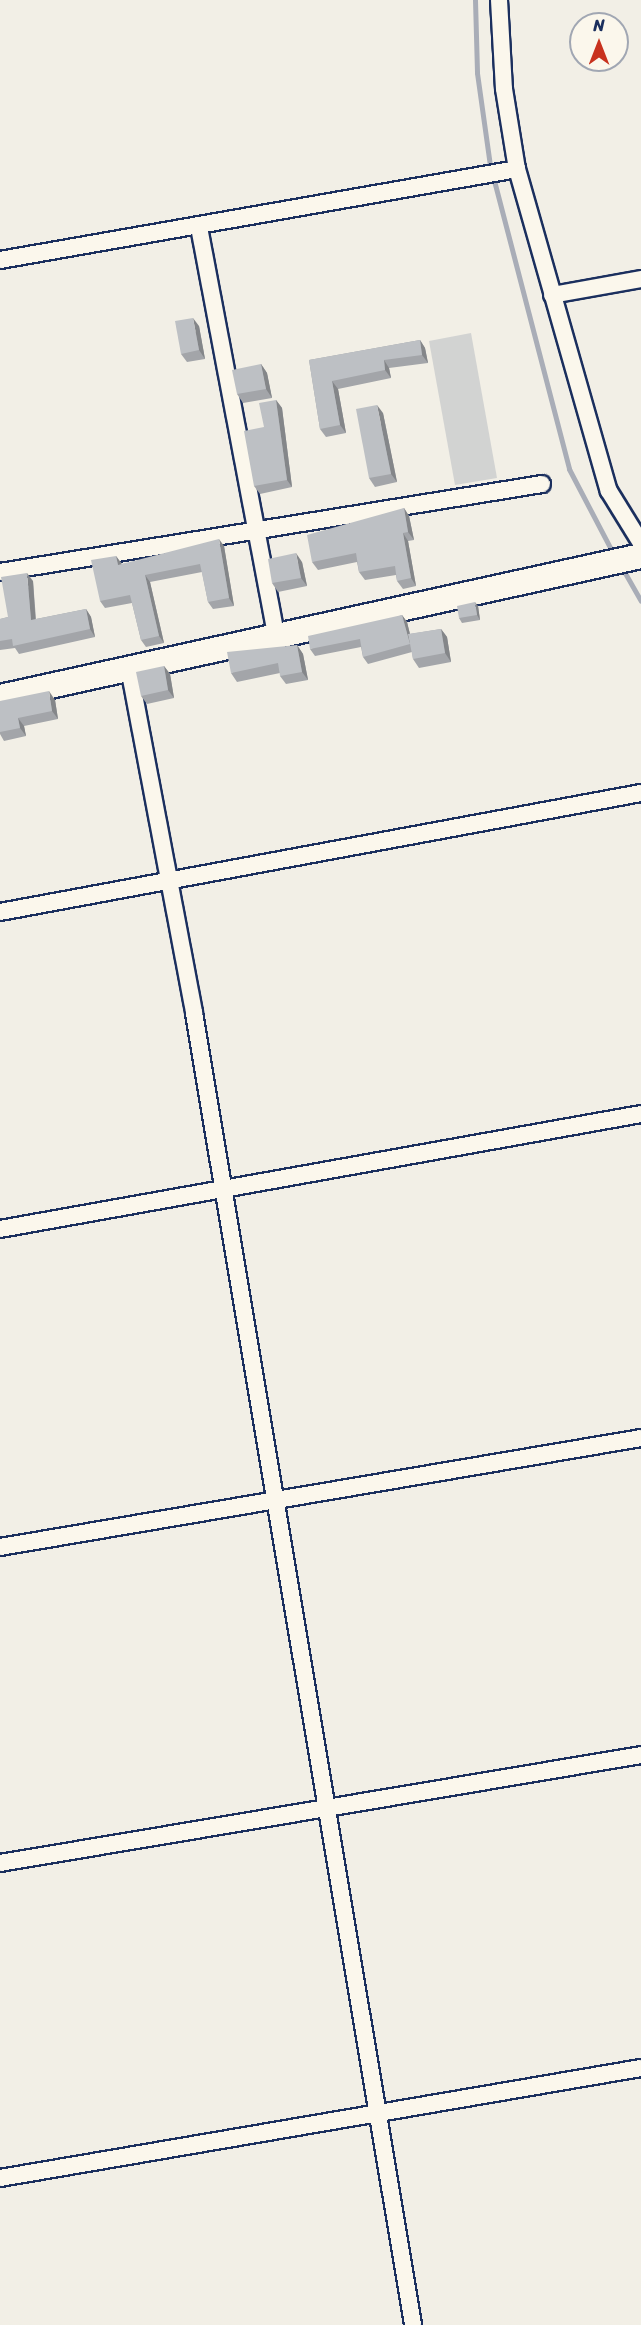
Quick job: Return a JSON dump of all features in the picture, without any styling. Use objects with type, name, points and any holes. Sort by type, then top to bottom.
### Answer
[{"type":"street","points":[[499,0],[504,89],[517,168],[609,491],[641,543]]},
{"type":"street","points":[[0,260],[199,227],[517,168]]},
{"type":"street","points":[[199,227],[254,529],[276,636]]},
{"type":"street","points":[[552,295],[641,279]]},
{"type":"street","points":[[0,572],[542,484]]},
{"type":"street","points":[[0,697],[641,556]]},
{"type":"street","points":[[129,668],[171,882],[224,1191],[271,1500],[413,2325]]},
{"type":"street","points":[[0,912],[641,793]]},
{"type":"street","points":[[0,1230],[641,1114]]},
{"type":"street","points":[[0,1547],[641,1438]]},
{"type":"street","points":[[0,1863],[641,1755]]},
{"type":"street","points":[[0,2178],[377,2116],[641,2068]]},
{"type":"shaded area","points":[[471,333],[497,478],[455,485],[429,341]]},
{"type":"building","points":[[193,318],[199,350],[181,354],[175,321]]},
{"type":"building","points":[[420,340],[422,355],[384,360],[385,370],[332,381],[340,425],[320,429],[309,360]]},
{"type":"building","points":[[261,364],[266,389],[237,394],[232,370]]},
{"type":"building","points":[[276,400],[287,480],[254,486],[244,431],[264,427],[259,403]]},
{"type":"building","points":[[377,405],[391,474],[369,478],[356,409]]},
{"type":"building","points":[[404,508],[408,532],[403,533],[411,578],[397,581],[395,566],[359,572],[356,553],[312,562],[307,535]]},
{"type":"building","points":[[219,539],[229,598],[208,602],[200,564],[145,575],[159,636],[141,640],[130,595],[100,601],[91,560],[116,556],[118,565]]},
{"type":"building","points":[[296,553],[301,578],[272,583],[268,559]]},
{"type":"building","points":[[27,573],[31,620],[86,609],[90,629],[13,646],[12,639],[0,641],[0,619],[8,617],[1,577]]},
{"type":"building","points":[[475,602],[477,615],[459,618],[457,606]]},
{"type":"building","points":[[402,615],[410,644],[363,657],[360,639],[310,649],[308,636]]},
{"type":"building","points":[[441,629],[445,653],[413,659],[408,634]]},
{"type":"building","points":[[297,645],[302,672],[280,676],[278,663],[231,673],[227,652]]},
{"type":"building","points":[[164,666],[168,690],[141,696],[136,672]]},
{"type":"building","points":[[49,691],[52,711],[18,718],[20,728],[0,732],[0,701]]},
{"type":"waterway","points":[[475,0],[477,73],[490,165],[569,469],[614,555]]},
{"type":"waterway","points":[[621,566],[641,601]]}]
